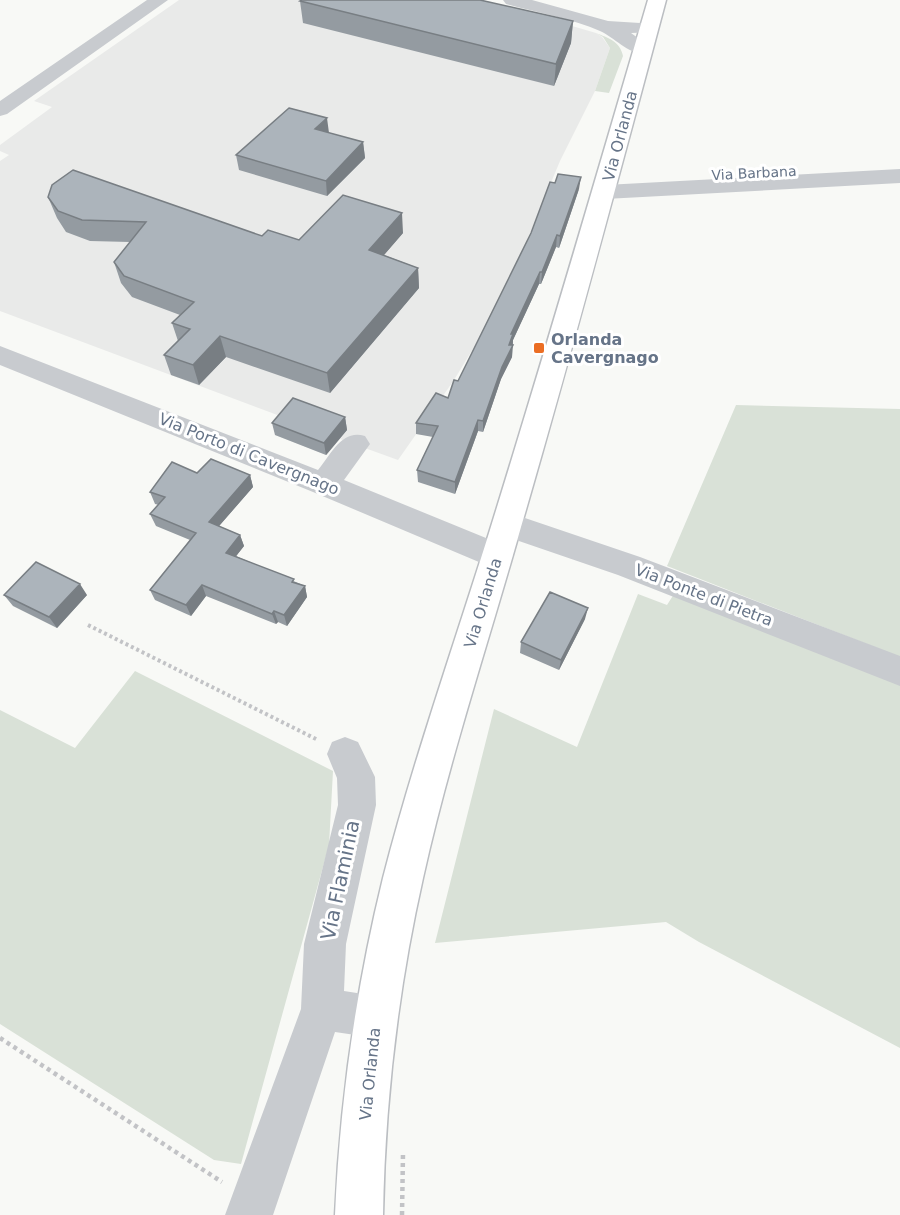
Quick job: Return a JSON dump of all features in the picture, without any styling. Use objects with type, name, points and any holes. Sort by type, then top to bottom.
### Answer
[{"type":"main road","name":"Via Orlanda","points":[[359,1215],[364,1124],[376,1017],[403,877],[432,770],[498,556],[606,187],[650,26]]},
{"type":"street","points":[[0,110],[159,0]]},
{"type":"street","points":[[512,0],[608,27],[650,26]]},
{"type":"street","name":"Via Barbana","points":[[606,187],[900,165]]},
{"type":"street","points":[[606,187],[900,176]]},
{"type":"street","name":"Via Porto di Cavergnago","points":[[0,355],[498,556]]},
{"type":"street","points":[[324,484],[355,444]]},
{"type":"street","name":"Via Ponte di Pietra","points":[[507,524],[629,566],[900,671]]},
{"type":"street","name":"Via Flaminia","points":[[251,1208],[322,1009],[325,944],[357,805],[356,777],[345,754]]},
{"type":"street","points":[[322,1009],[376,1017]]},
{"type":"path","points":[[88,625],[345,754]]},
{"type":"path","points":[[0,1038],[251,1208]]},
{"type":"path","points":[[402,1215],[404,1149]]},
{"type":"shaded area","points":[[179,0],[483,0],[596,33],[610,48],[595,91],[560,161],[522,252],[482,334],[454,380],[398,460],[340,439],[327,455],[275,435],[288,419],[0,311],[0,161],[9,155],[0,151],[0,145],[52,107],[34,101]]},
{"type":"shaded area","points":[[596,33],[616,43],[623,56],[609,93],[595,91],[610,48],[603,37]]},
{"type":"shaded area","points":[[736,405],[900,409],[900,657],[667,566]]},
{"type":"shaded area","points":[[638,594],[667,605],[674,594],[900,682],[900,1048],[699,942],[666,922],[435,943],[494,709],[577,747]]},
{"type":"shaded area","points":[[135,671],[333,771],[329,845],[241,1164],[214,1160],[0,1024],[0,710],[75,748]]},
{"type":"building","points":[[480,0],[573,21],[556,64],[300,1]]},
{"type":"building","points":[[289,108],[327,118],[315,129],[363,142],[326,181],[236,155]]},
{"type":"building","points":[[73,170],[262,236],[268,230],[299,240],[343,195],[402,213],[369,250],[418,268],[327,373],[220,336],[193,365],[164,355],[190,329],[172,323],[194,302],[124,276],[114,262],[146,222],[82,220],[58,211],[48,197],[52,185]]},
{"type":"building","points":[[558,174],[581,177],[560,236],[557,235],[542,272],[511,334],[513,334],[509,345],[513,345],[502,367],[483,421],[478,420],[455,482],[417,470],[438,426],[416,423],[436,393],[448,398],[454,380],[458,381],[531,233],[550,182],[555,183]]},
{"type":"building","points":[[293,398],[345,417],[324,443],[272,423]]},
{"type":"building","points":[[211,459],[250,475],[209,522],[240,535],[226,553],[294,579],[292,582],[305,586],[284,615],[274,611],[272,614],[202,585],[186,605],[150,590],[196,533],[150,514],[165,497],[150,492],[172,462],[197,473]]},
{"type":"building","points":[[36,562],[80,584],[49,617],[4,595]]},
{"type":"building","points":[[550,592],[588,608],[561,660],[521,642]]},
{"type":"place","name":"Orlanda Cavergnago","points":[[539,348]]}]
